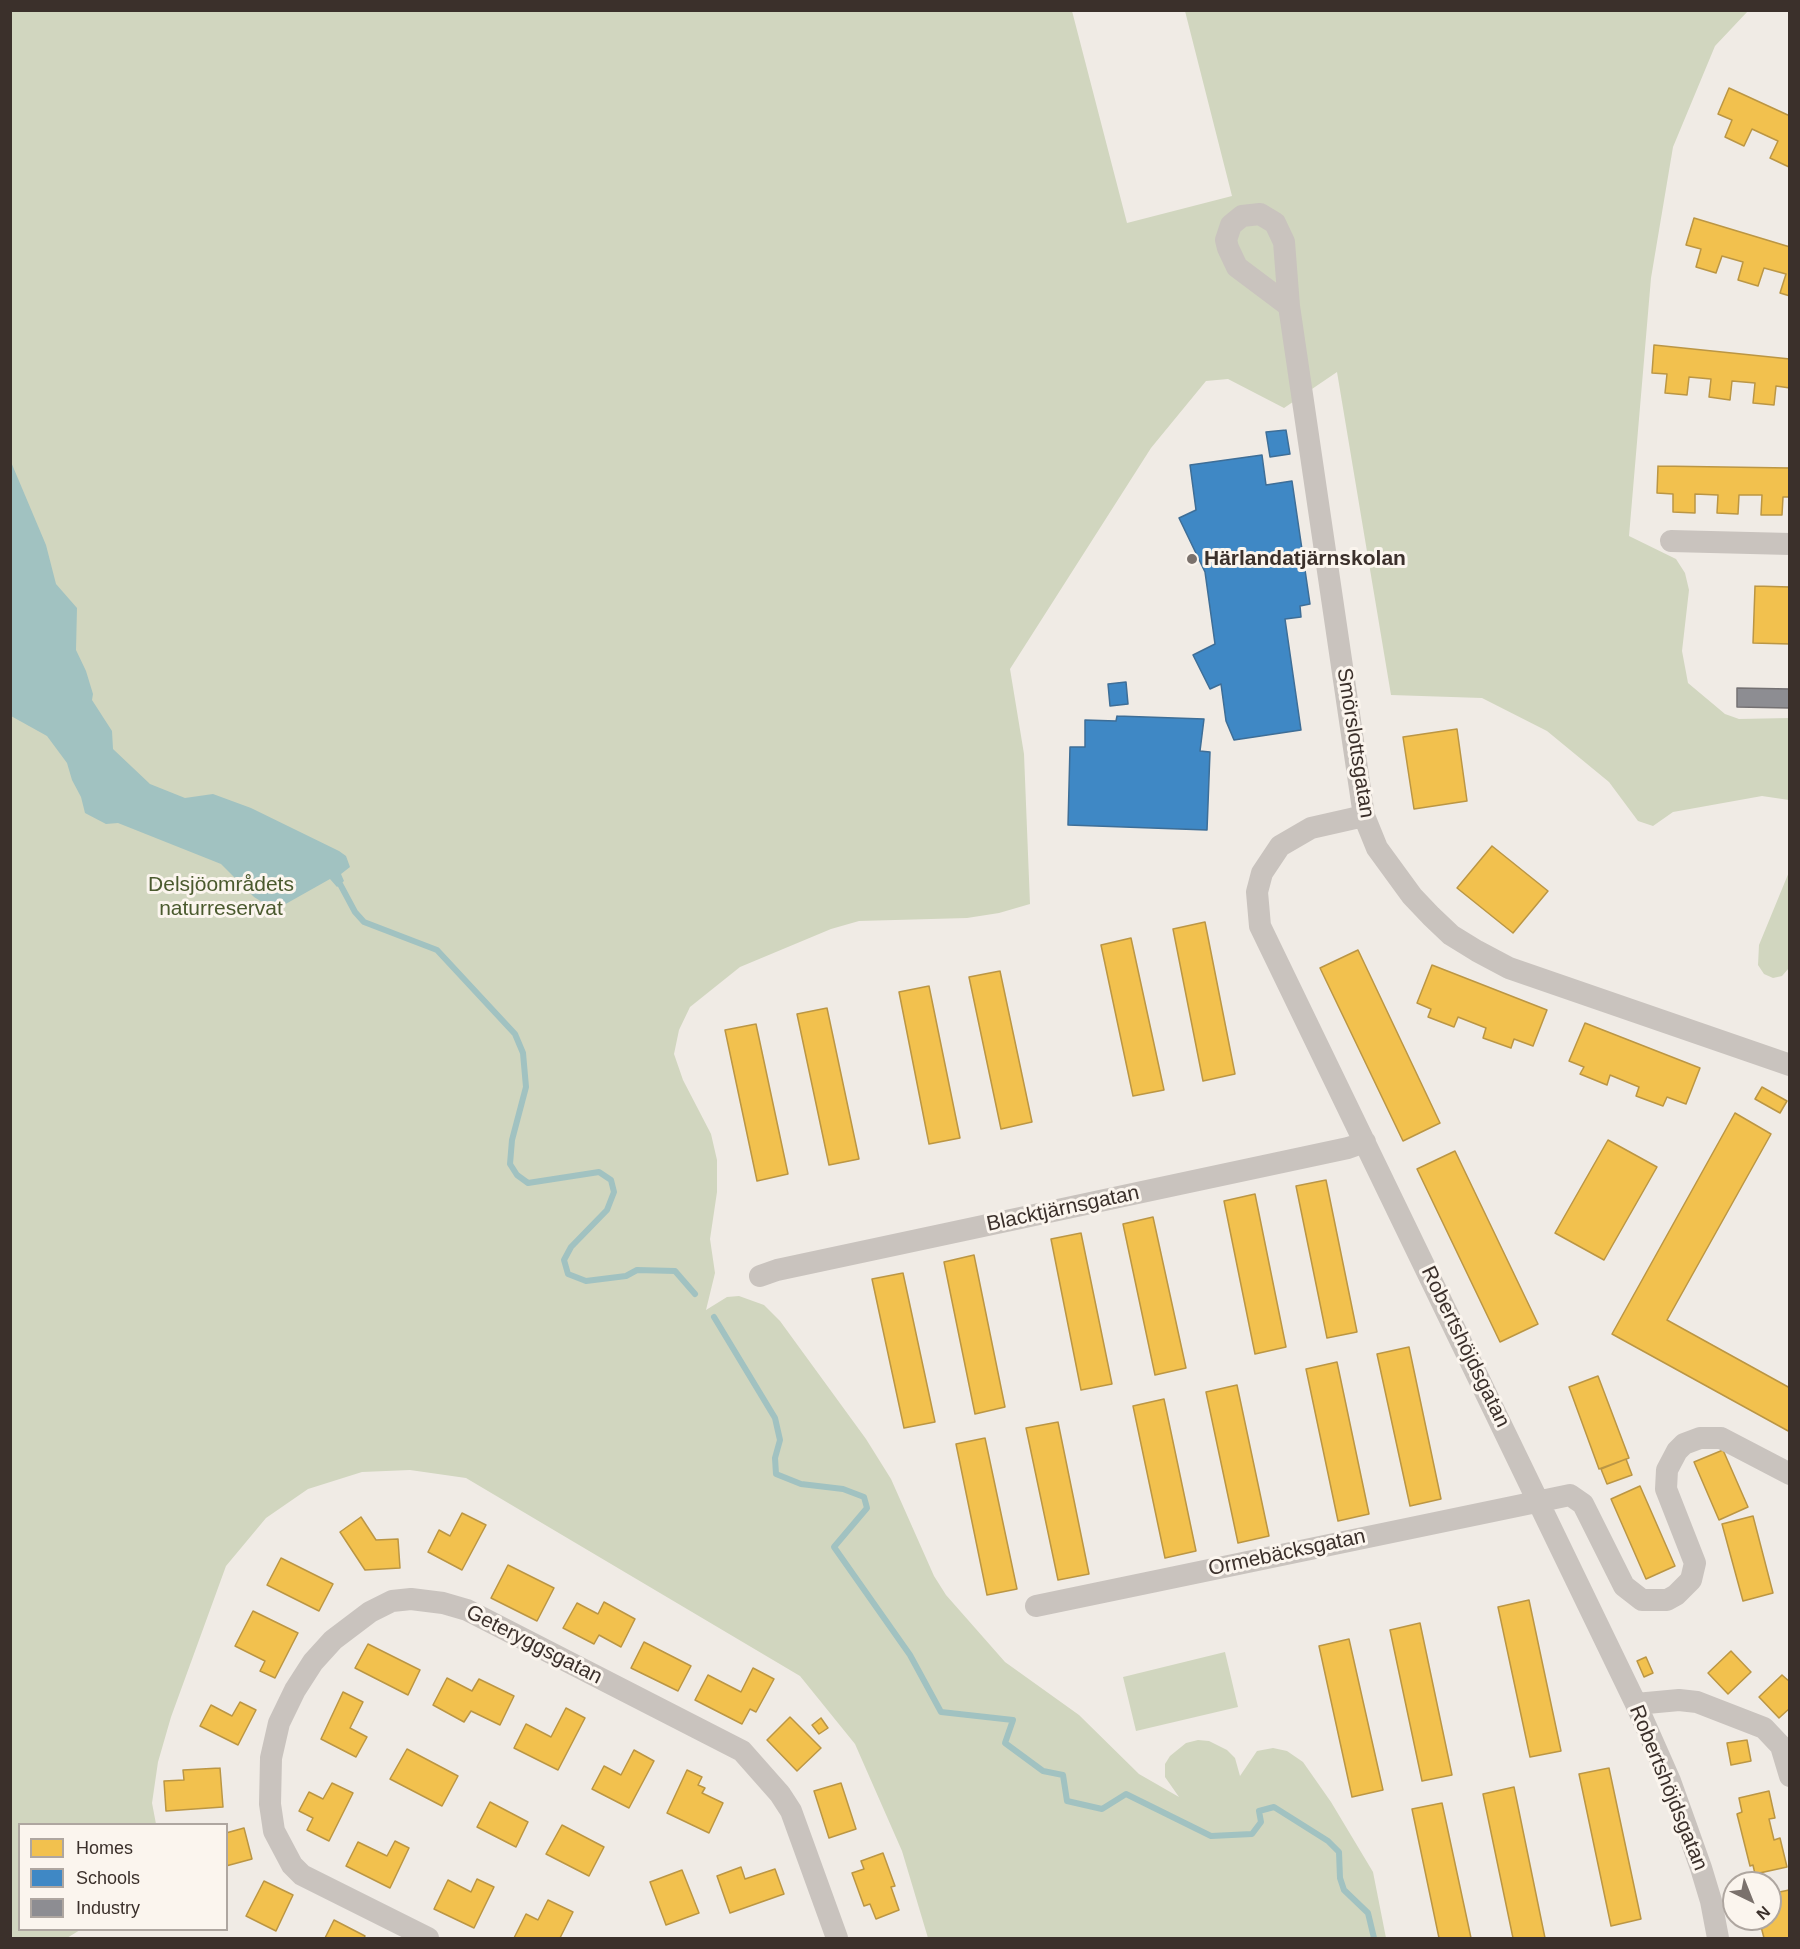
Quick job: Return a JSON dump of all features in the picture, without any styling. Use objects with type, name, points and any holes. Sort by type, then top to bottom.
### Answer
[{"type":"street","name":"Smörslottsgatan","points":[[1289,306],[1364,816],[1377,848],[1412,896],[1451,935],[1509,968],[1790,1065]]},
{"type":"street","points":[[1671,541],[1790,544]]},
{"type":"street","name":"Robertshöjdsgatan","points":[[1364,816],[1317,826],[1293,836],[1280,846],[1262,873],[1257,892],[1260,926],[1636,1704],[1670,1781],[1701,1868],[1711,1900],[1718,1938]]},
{"type":"street","name":"Blacktjärnsgatan","points":[[760,1276],[777,1270],[1348,1148],[1365,1142]]},
{"type":"street","name":"Ormebäcksgatan","points":[[1036,1606],[1570,1495],[1583,1504],[1624,1586],[1642,1600],[1654,1601],[1676,1595],[1691,1580],[1694,1572],[1691,1549],[1666,1489],[1667,1470],[1677,1451],[1684,1444],[1700,1438],[1721,1438],[1790,1474]]},
{"type":"street","name":"Geteryggsgatan","points":[[428,1938],[302,1875],[292,1865],[274,1832],[270,1804],[271,1758],[279,1723],[295,1690],[313,1662],[333,1640],[370,1611],[392,1601],[411,1599],[443,1603],[467,1610],[742,1751],[780,1794],[791,1811],[837,1938]]},
{"type":"street","points":[[1636,1704],[1679,1700],[1696,1702],[1764,1728],[1781,1746],[1790,1776]]},
{"type":"green space","name":"Delsjöområdets naturreservat","points":[[11,11],[1072,11],[1127,223],[1232,196],[1185,11],[1748,11],[1715,46],[1673,147],[1651,278],[1629,536],[1676,559],[1685,573],[1689,590],[1682,651],[1688,683],[1725,714],[1739,719],[1789,718],[1789,800],[1762,796],[1673,812],[1653,826],[1638,821],[1609,782],[1547,731],[1482,698],[1391,695],[1337,372],[1284,408],[1228,379],[1206,381],[1151,448],[1010,669],[1024,754],[1030,904],[999,913],[967,918],[859,921],[831,929],[740,967],[690,1007],[679,1030],[674,1054],[683,1080],[711,1134],[717,1160],[717,1192],[710,1239],[715,1273],[706,1310],[727,1297],[739,1296],[764,1305],[780,1321],[866,1439],[891,1479],[934,1576],[946,1595],[1005,1662],[1079,1715],[1139,1774],[1179,1797],[1165,1777],[1165,1764],[1170,1756],[1186,1743],[1198,1740],[1209,1741],[1227,1750],[1235,1758],[1240,1776],[1257,1751],[1273,1748],[1287,1751],[1303,1762],[1331,1802],[1373,1872],[1386,1938],[928,1938],[902,1851],[855,1744],[800,1676],[466,1478],[410,1470],[362,1472],[308,1489],[266,1518],[226,1566],[171,1717],[158,1762],[152,1803],[156,1823],[18,1823],[18,1931],[78,1931],[67,1938],[11,1938]]},
{"type":"green space","points":[[1789,872],[1789,968],[1782,976],[1773,978],[1764,974],[1758,965],[1759,945]]},
{"type":"green space","points":[[1225,1652],[1238,1707],[1136,1731],[1123,1677]]},
{"type":"water","points":[[11,462],[46,545],[56,584],[77,608],[76,650],[86,671],[93,694],[92,700],[112,731],[113,749],[150,784],[185,798],[213,794],[251,808],[339,851],[346,856],[350,867],[341,874],[344,881],[337,887],[330,879],[275,910],[254,897],[221,864],[118,823],[106,824],[85,813],[67,763],[47,736],[11,716]]},
{"type":"building: Homes","points":[[1729,88],[1790,116],[1789,167],[1770,158],[1778,141],[1752,129],[1744,146],[1725,137],[1732,120],[1718,114]]},
{"type":"building: Homes","points":[[1694,218],[1790,247],[1790,296],[1780,293],[1786,274],[1764,268],[1758,286],[1738,280],[1743,262],[1722,256],[1716,273],[1696,267],[1701,249],[1686,245]]},
{"type":"building: Homes","points":[[1654,345],[1790,359],[1790,388],[1776,386],[1774,405],[1753,403],[1755,383],[1732,381],[1730,400],[1709,397],[1711,379],[1689,377],[1687,395],[1665,393],[1667,374],[1652,373]]},
{"type":"building: Homes","points":[[1658,466],[1790,468],[1790,497],[1783,497],[1782,515],[1761,515],[1762,495],[1739,495],[1738,514],[1717,513],[1718,495],[1695,494],[1695,513],[1673,512],[1673,494],[1657,493]]},
{"type":"building: Homes","points":[[1755,586],[1790,587],[1790,644],[1753,643]]},
{"type":"building: Homes","points":[[1457,729],[1467,801],[1414,809],[1403,737]]},
{"type":"building: Homes","points":[[1492,846],[1548,891],[1513,933],[1457,888]]},
{"type":"building: Homes","points":[[1205,922],[1235,1074],[1203,1081],[1173,929]]},
{"type":"building: Homes","points":[[1131,938],[1164,1090],[1133,1096],[1101,945]]},
{"type":"building: Homes","points":[[1358,950],[1440,1123],[1403,1141],[1320,968]]},
{"type":"building: Homes","points":[[1432,965],[1547,1010],[1533,1046],[1514,1039],[1511,1048],[1483,1038],[1486,1028],[1458,1017],[1454,1027],[1428,1017],[1431,1009],[1417,1003]]},
{"type":"building: Homes","points":[[1000,971],[1032,1122],[1001,1129],[969,977]]},
{"type":"building: Homes","points":[[929,986],[960,1138],[929,1144],[899,992]]},
{"type":"building: Homes","points":[[827,1008],[859,1159],[829,1165],[797,1014]]},
{"type":"building: Homes","points":[[1585,1023],[1700,1068],[1686,1104],[1667,1097],[1663,1106],[1636,1096],[1639,1087],[1610,1075],[1607,1085],[1580,1074],[1584,1067],[1569,1061]]},
{"type":"building: Homes","points":[[756,1024],[788,1174],[757,1181],[725,1030]]},
{"type":"building: Homes","points":[[1762,1087],[1787,1101],[1780,1113],[1755,1099]]},
{"type":"building: Homes","points":[[1735,1113],[1771,1134],[1667,1320],[1790,1388],[1790,1432],[1612,1334]]},
{"type":"building: Homes","points":[[1608,1140],[1657,1167],[1604,1260],[1555,1233]]},
{"type":"building: Homes","points":[[1455,1151],[1538,1324],[1500,1342],[1417,1169]]},
{"type":"building: Homes","points":[[1326,1180],[1357,1332],[1327,1338],[1296,1186]]},
{"type":"building: Homes","points":[[1255,1194],[1286,1347],[1255,1354],[1224,1201]]},
{"type":"building: Homes","points":[[1153,1217],[1186,1368],[1155,1375],[1123,1224]]},
{"type":"building: Homes","points":[[1081,1233],[1112,1384],[1081,1390],[1051,1239]]},
{"type":"building: Homes","points":[[974,1255],[1005,1407],[975,1414],[944,1262]]},
{"type":"building: Homes","points":[[903,1273],[935,1422],[904,1428],[872,1279]]},
{"type":"building: Homes","points":[[1409,1347],[1441,1499],[1410,1506],[1377,1354]]},
{"type":"building: Homes","points":[[1337,1362],[1369,1514],[1338,1521],[1306,1369]]},
{"type":"building: Homes","points":[[1598,1376],[1629,1458],[1599,1469],[1569,1387]]},
{"type":"building: Homes","points":[[1237,1385],[1269,1536],[1238,1543],[1206,1392]]},
{"type":"building: Homes","points":[[1164,1399],[1196,1551],[1165,1558],[1133,1406]]},
{"type":"building: Homes","points":[[1058,1422],[1089,1574],[1058,1580],[1026,1428]]},
{"type":"building: Homes","points":[[985,1438],[1017,1589],[987,1595],[956,1444]]},
{"type":"building: Homes","points":[[1723,1450],[1748,1507],[1719,1520],[1694,1462]]},
{"type":"building: Homes","points":[[1626,1459],[1632,1475],[1607,1484],[1601,1469]]},
{"type":"building: Homes","points":[[1640,1486],[1675,1566],[1646,1579],[1611,1499]]},
{"type":"building: Homes","points":[[462,1513],[486,1525],[462,1570],[428,1552],[439,1530],[450,1536]]},
{"type":"building: Homes","points":[[1753,1516],[1773,1593],[1743,1601],[1722,1524]]},
{"type":"building: Homes","points":[[361,1517],[376,1540],[398,1539],[400,1568],[365,1570],[340,1532]]},
{"type":"building: Homes","points":[[281,1558],[333,1584],[319,1611],[267,1585]]},
{"type":"building: Homes","points":[[508,1565],[554,1588],[537,1621],[491,1598]]},
{"type":"building: Homes","points":[[1529,1600],[1561,1751],[1530,1757],[1498,1607]]},
{"type":"building: Homes","points":[[604,1602],[635,1619],[621,1647],[599,1635],[594,1644],[563,1628],[577,1603],[598,1614]]},
{"type":"building: Homes","points":[[253,1611],[298,1633],[275,1678],[260,1671],[265,1661],[235,1646]]},
{"type":"building: Homes","points":[[1420,1623],[1452,1775],[1422,1781],[1390,1630]]},
{"type":"building: Homes","points":[[1349,1639],[1383,1790],[1352,1797],[1319,1646]]},
{"type":"building: Homes","points":[[644,1642],[691,1666],[678,1691],[631,1668]]},
{"type":"building: Homes","points":[[368,1644],[420,1670],[408,1695],[355,1668]]},
{"type":"building: Homes","points":[[1731,1651],[1751,1672],[1728,1694],[1708,1673]]},
{"type":"building: Homes","points":[[1646,1657],[1653,1673],[1644,1677],[1637,1661]]},
{"type":"building: Homes","points":[[753,1668],[774,1679],[756,1712],[750,1709],[742,1724],[695,1700],[708,1675],[741,1692]]},
{"type":"building: Homes","points":[[1782,1675],[1790,1682],[1790,1708],[1779,1718],[1759,1697]]},
{"type":"building: Homes","points":[[447,1678],[472,1691],[479,1679],[514,1696],[500,1725],[471,1711],[464,1722],[433,1705]]},
{"type":"building: Homes","points":[[343,1692],[363,1702],[350,1728],[367,1737],[356,1757],[321,1739]]},
{"type":"building: Homes","points":[[240,1702],[256,1710],[238,1745],[200,1726],[211,1705],[232,1716]]},
{"type":"building: Homes","points":[[566,1708],[585,1718],[558,1770],[514,1748],[526,1724],[551,1737]]},
{"type":"building: Homes","points":[[790,1717],[821,1748],[797,1771],[767,1740]]},
{"type":"building: Homes","points":[[821,1718],[828,1728],[819,1734],[812,1725]]},
{"type":"building: Homes","points":[[1747,1740],[1751,1761],[1731,1765],[1727,1743]]},
{"type":"building: Homes","points":[[407,1749],[458,1776],[442,1806],[390,1779]]},
{"type":"building: Homes","points":[[634,1750],[654,1761],[629,1808],[592,1789],[604,1766],[621,1775]]},
{"type":"building: Homes","points":[[220,1768],[223,1807],[166,1811],[164,1781],[184,1780],[183,1770]]},
{"type":"building: Homes","points":[[1609,1768],[1641,1919],[1611,1926],[1579,1774]]},
{"type":"building: Homes","points":[[687,1770],[702,1777],[698,1785],[705,1788],[702,1793],[723,1803],[709,1833],[667,1813]]},
{"type":"building: Homes","points":[[332,1783],[353,1793],[329,1841],[307,1830],[313,1818],[299,1811],[309,1792],[323,1799]]},
{"type":"building: Homes","points":[[841,1783],[856,1829],[829,1838],[814,1791]]},
{"type":"building: Homes","points":[[1514,1787],[1545,1938],[1513,1938],[1483,1794]]},
{"type":"building: Homes","points":[[1769,1791],[1775,1818],[1769,1819],[1774,1840],[1780,1838],[1787,1867],[1754,1871],[1753,1865],[1750,1866],[1737,1814],[1742,1812],[1739,1798]]},
{"type":"building: Homes","points":[[490,1802],[528,1822],[516,1847],[477,1827]]},
{"type":"building: Homes","points":[[1442,1803],[1471,1938],[1439,1938],[1412,1809]]},
{"type":"building: Homes","points":[[562,1825],[604,1847],[589,1876],[546,1854]]},
{"type":"building: Homes","points":[[244,1828],[252,1859],[228,1865],[228,1832]]},
{"type":"building: Homes","points":[[395,1841],[409,1848],[390,1888],[346,1866],[358,1842],[387,1856]]},
{"type":"building: Homes","points":[[883,1853],[895,1886],[891,1887],[899,1910],[876,1919],[870,1904],[864,1906],[852,1873],[864,1869],[861,1861]]},
{"type":"building: Homes","points":[[741,1867],[745,1879],[775,1869],[784,1894],[730,1913],[717,1876]]},
{"type":"building: Homes","points":[[682,1870],[699,1913],[666,1925],[650,1882]]},
{"type":"building: Homes","points":[[477,1879],[494,1887],[474,1928],[434,1909],[448,1880],[471,1892]]},
{"type":"building: Homes","points":[[264,1881],[293,1895],[276,1931],[246,1916]]},
{"type":"building: Homes","points":[[1789,1890],[1790,1938],[1764,1938],[1762,1931],[1782,1931],[1782,1891]]},
{"type":"building: Homes","points":[[548,1900],[573,1912],[560,1938],[514,1938],[526,1914],[538,1920]]},
{"type":"building: Homes","points":[[334,1920],[365,1936],[364,1938],[325,1938]]},
{"type":"building: Schools","points":[[1286,430],[1290,454],[1270,457],[1266,432]]},
{"type":"building: Schools","points":[[1262,455],[1266,485],[1292,481],[1310,604],[1300,606],[1301,617],[1285,619],[1301,730],[1234,740],[1226,721],[1221,684],[1210,689],[1193,655],[1215,644],[1205,572],[1179,518],[1196,510],[1190,465]]},
{"type":"building: Schools","points":[[1126,682],[1128,704],[1110,706],[1108,684]]},
{"type":"building: Schools","points":[[1117,716],[1204,719],[1200,751],[1210,752],[1207,830],[1068,825],[1070,747],[1085,747],[1085,720],[1116,721]]},
{"type":"building: Industry","points":[[1737,688],[1790,689],[1790,708],[1737,707]]},
{"type":"waterway","points":[[340,884],[355,912],[364,922],[437,950],[515,1034],[523,1053],[526,1087],[512,1140],[510,1164],[517,1175],[528,1183],[599,1172],[611,1180],[614,1192],[607,1210],[571,1247],[564,1260],[568,1274],[586,1281],[626,1276],[637,1270],[675,1271],[695,1294]]},
{"type":"waterway","points":[[714,1317],[775,1418],[780,1440],[775,1458],[776,1474],[801,1484],[843,1489],[864,1497],[867,1508],[834,1547],[910,1655],[941,1712],[1013,1720],[1005,1743],[1043,1771],[1063,1775],[1067,1801],[1102,1809],[1126,1794],[1211,1836],[1252,1834],[1261,1822],[1259,1811],[1274,1807],[1328,1841],[1339,1852],[1340,1878],[1344,1890],[1368,1913],[1374,1938]]},
{"type":"place","name":"Härlandatjärnskolan","points":[[1192,559]]}]
